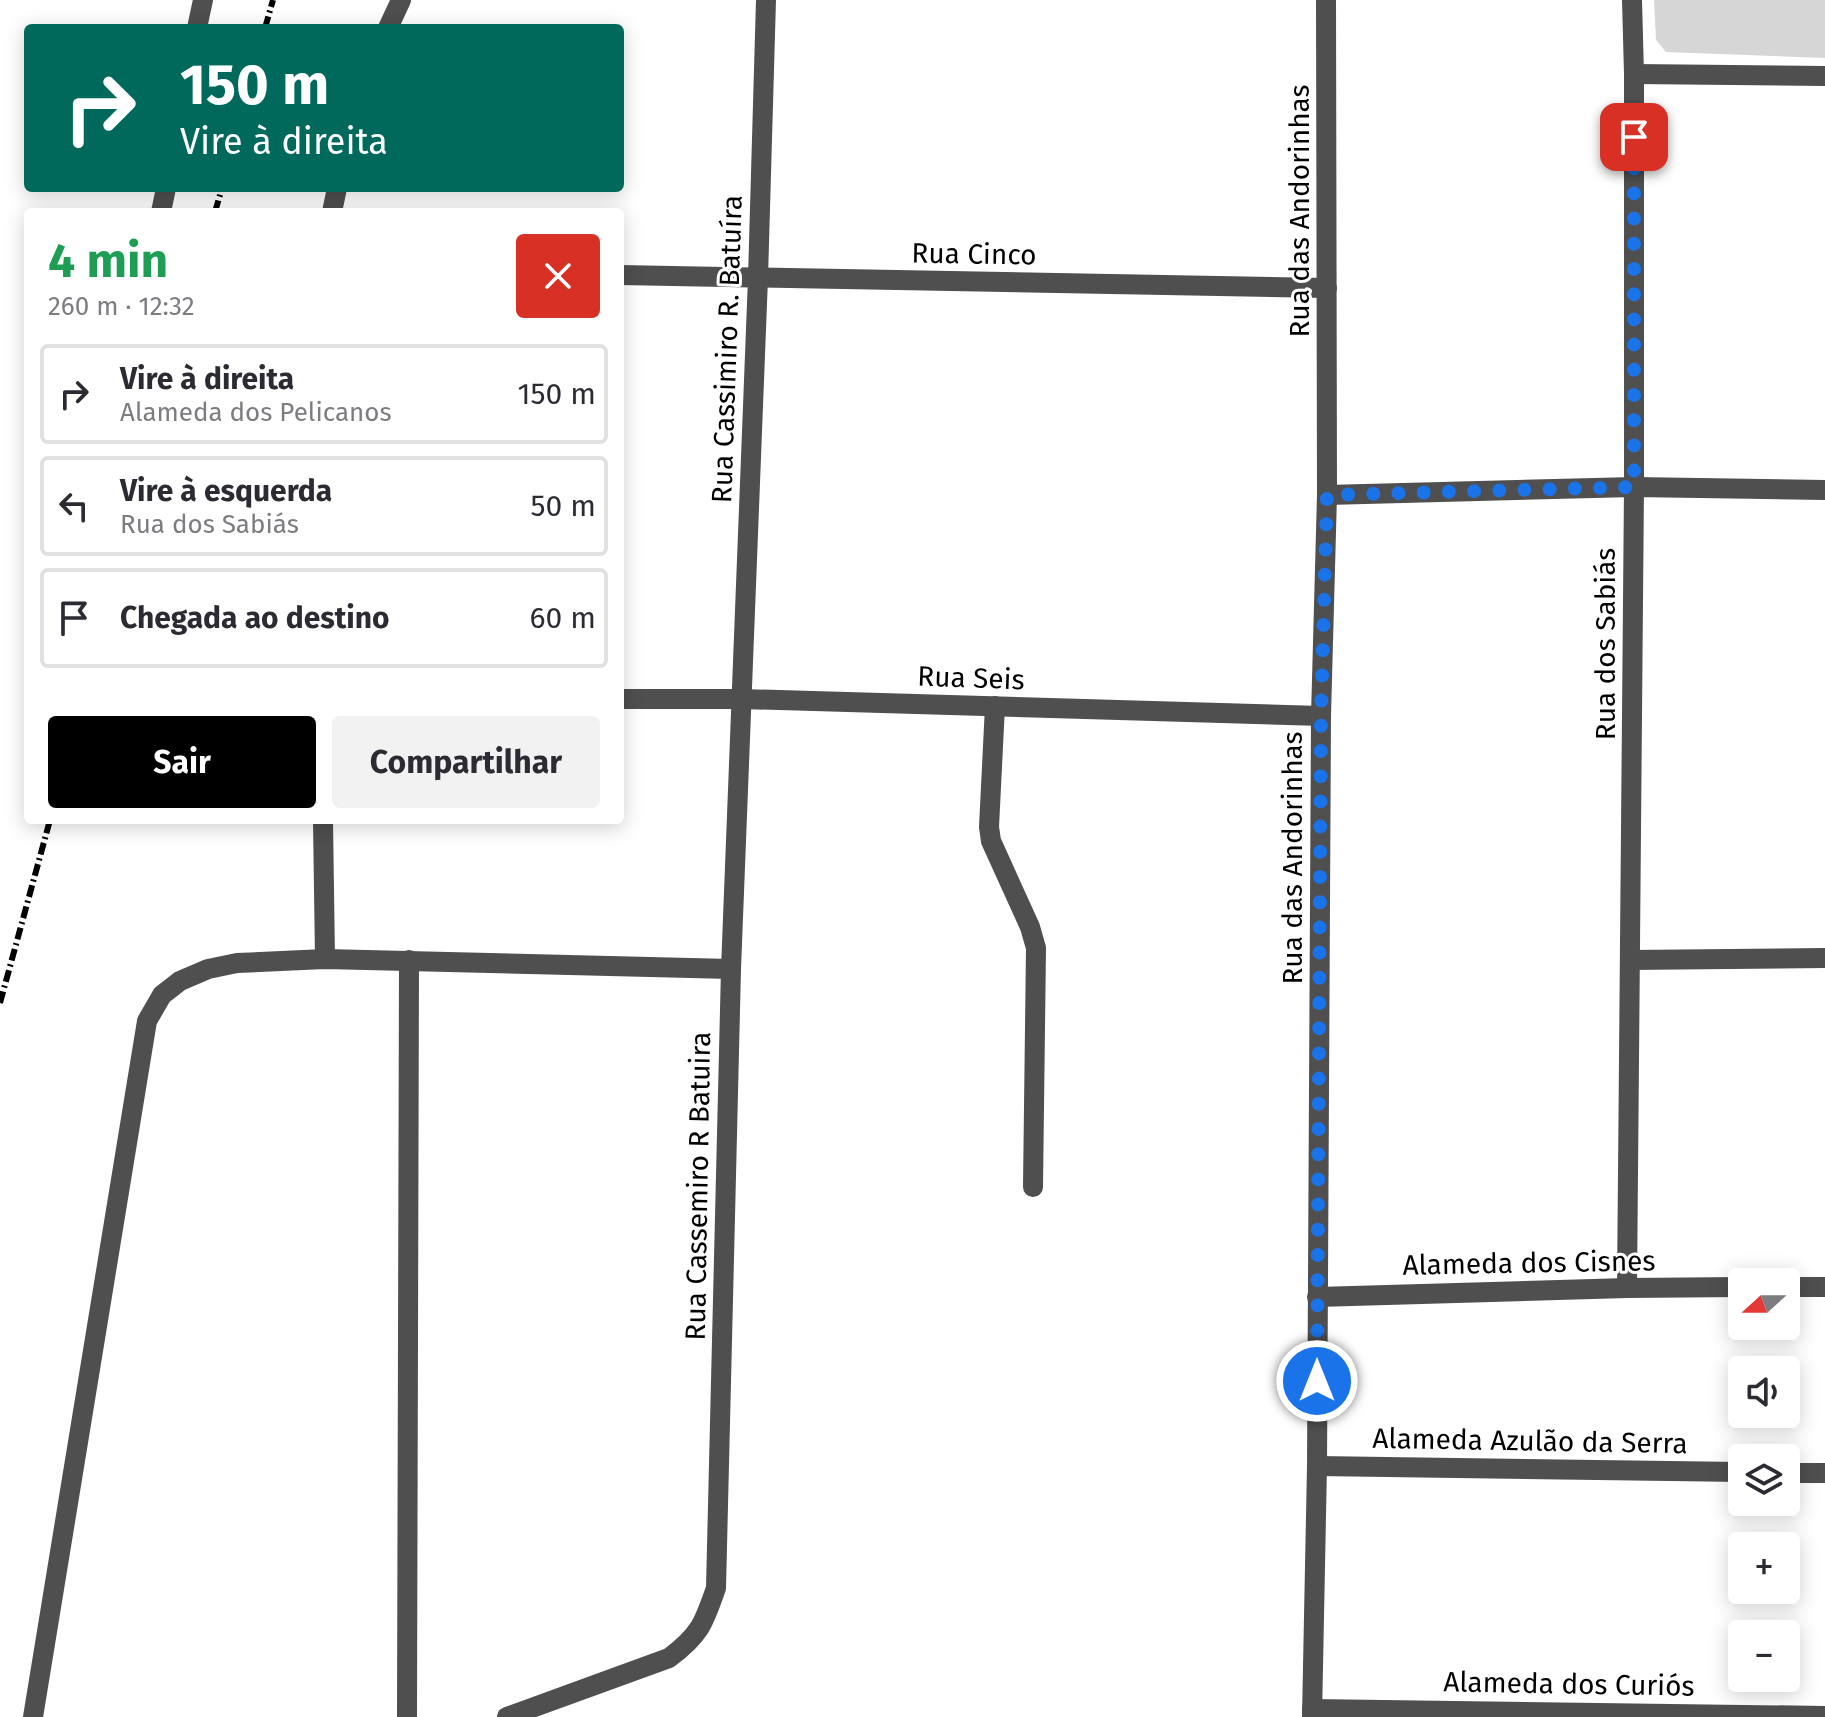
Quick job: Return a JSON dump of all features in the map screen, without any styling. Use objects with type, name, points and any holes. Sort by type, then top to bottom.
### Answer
[{"type":"street","points":[[198,24],[203,0]]},
{"type":"street","points":[[390,24],[401,0]]},
{"type":"street","name":"Rua Cassimiro R. Batuíra","points":[[742,699],[766,0]]},
{"type":"street","name":"Rua das Andorinhas","points":[[1312,1713],[1317,1466],[1321,716],[1327,495],[1326,0]]},
{"type":"street","name":"Rua dos Sabiás","points":[[1627,1288],[1634,487],[1632,0]]},
{"type":"street","points":[[1634,74],[1825,76]]},
{"type":"street","name":"Rua Cinco","points":[[624,275],[1327,288]]},
{"type":"street","points":[[1327,495],[1634,487],[1825,490]]},
{"type":"street","name":"Rua Seis","points":[[624,699],[742,699],[1321,716]]},
{"type":"street","name":"Rua Cassemiro R Batuira","points":[[507,1717],[669,1658],[690,1643],[706,1619],[716,1588],[731,969],[742,699]]},
{"type":"street","points":[[995,706],[989,827],[991,841],[1030,927],[1036,948],[1033,1187]]},
{"type":"street","points":[[323,824],[325,959]]},
{"type":"street","points":[[1630,960],[1825,958]]},
{"type":"street","points":[[33,1717],[147,1021],[162,995],[180,981],[208,969],[237,963],[325,959],[409,960],[731,969]]},
{"type":"street","points":[[407,1717],[409,960]]},
{"type":"street","name":"Alameda dos Cisnes","points":[[1317,1297],[1728,1287]]},
{"type":"street","points":[[1800,1287],[1825,1287]]},
{"type":"street","name":"Alameda Azulão da Serra","points":[[1317,1466],[1728,1472]]},
{"type":"street","points":[[1800,1473],[1825,1473]]},
{"type":"street","name":"Alameda dos Curiós","points":[[1312,1713],[1825,1716]]},
{"type":"shaded area","points":[[1654,0],[1825,0],[1825,58],[1666,52],[1656,40]]},
{"type":"railway","points":[[266,24],[273,0]]},
{"type":"railway","points":[[216,208],[221,192]]},
{"type":"railway","points":[[0,1003],[49,824]]},
{"type":"route","points":[[1317,1381],[1321,716],[1327,495],[1634,487],[1634,137]]}]
